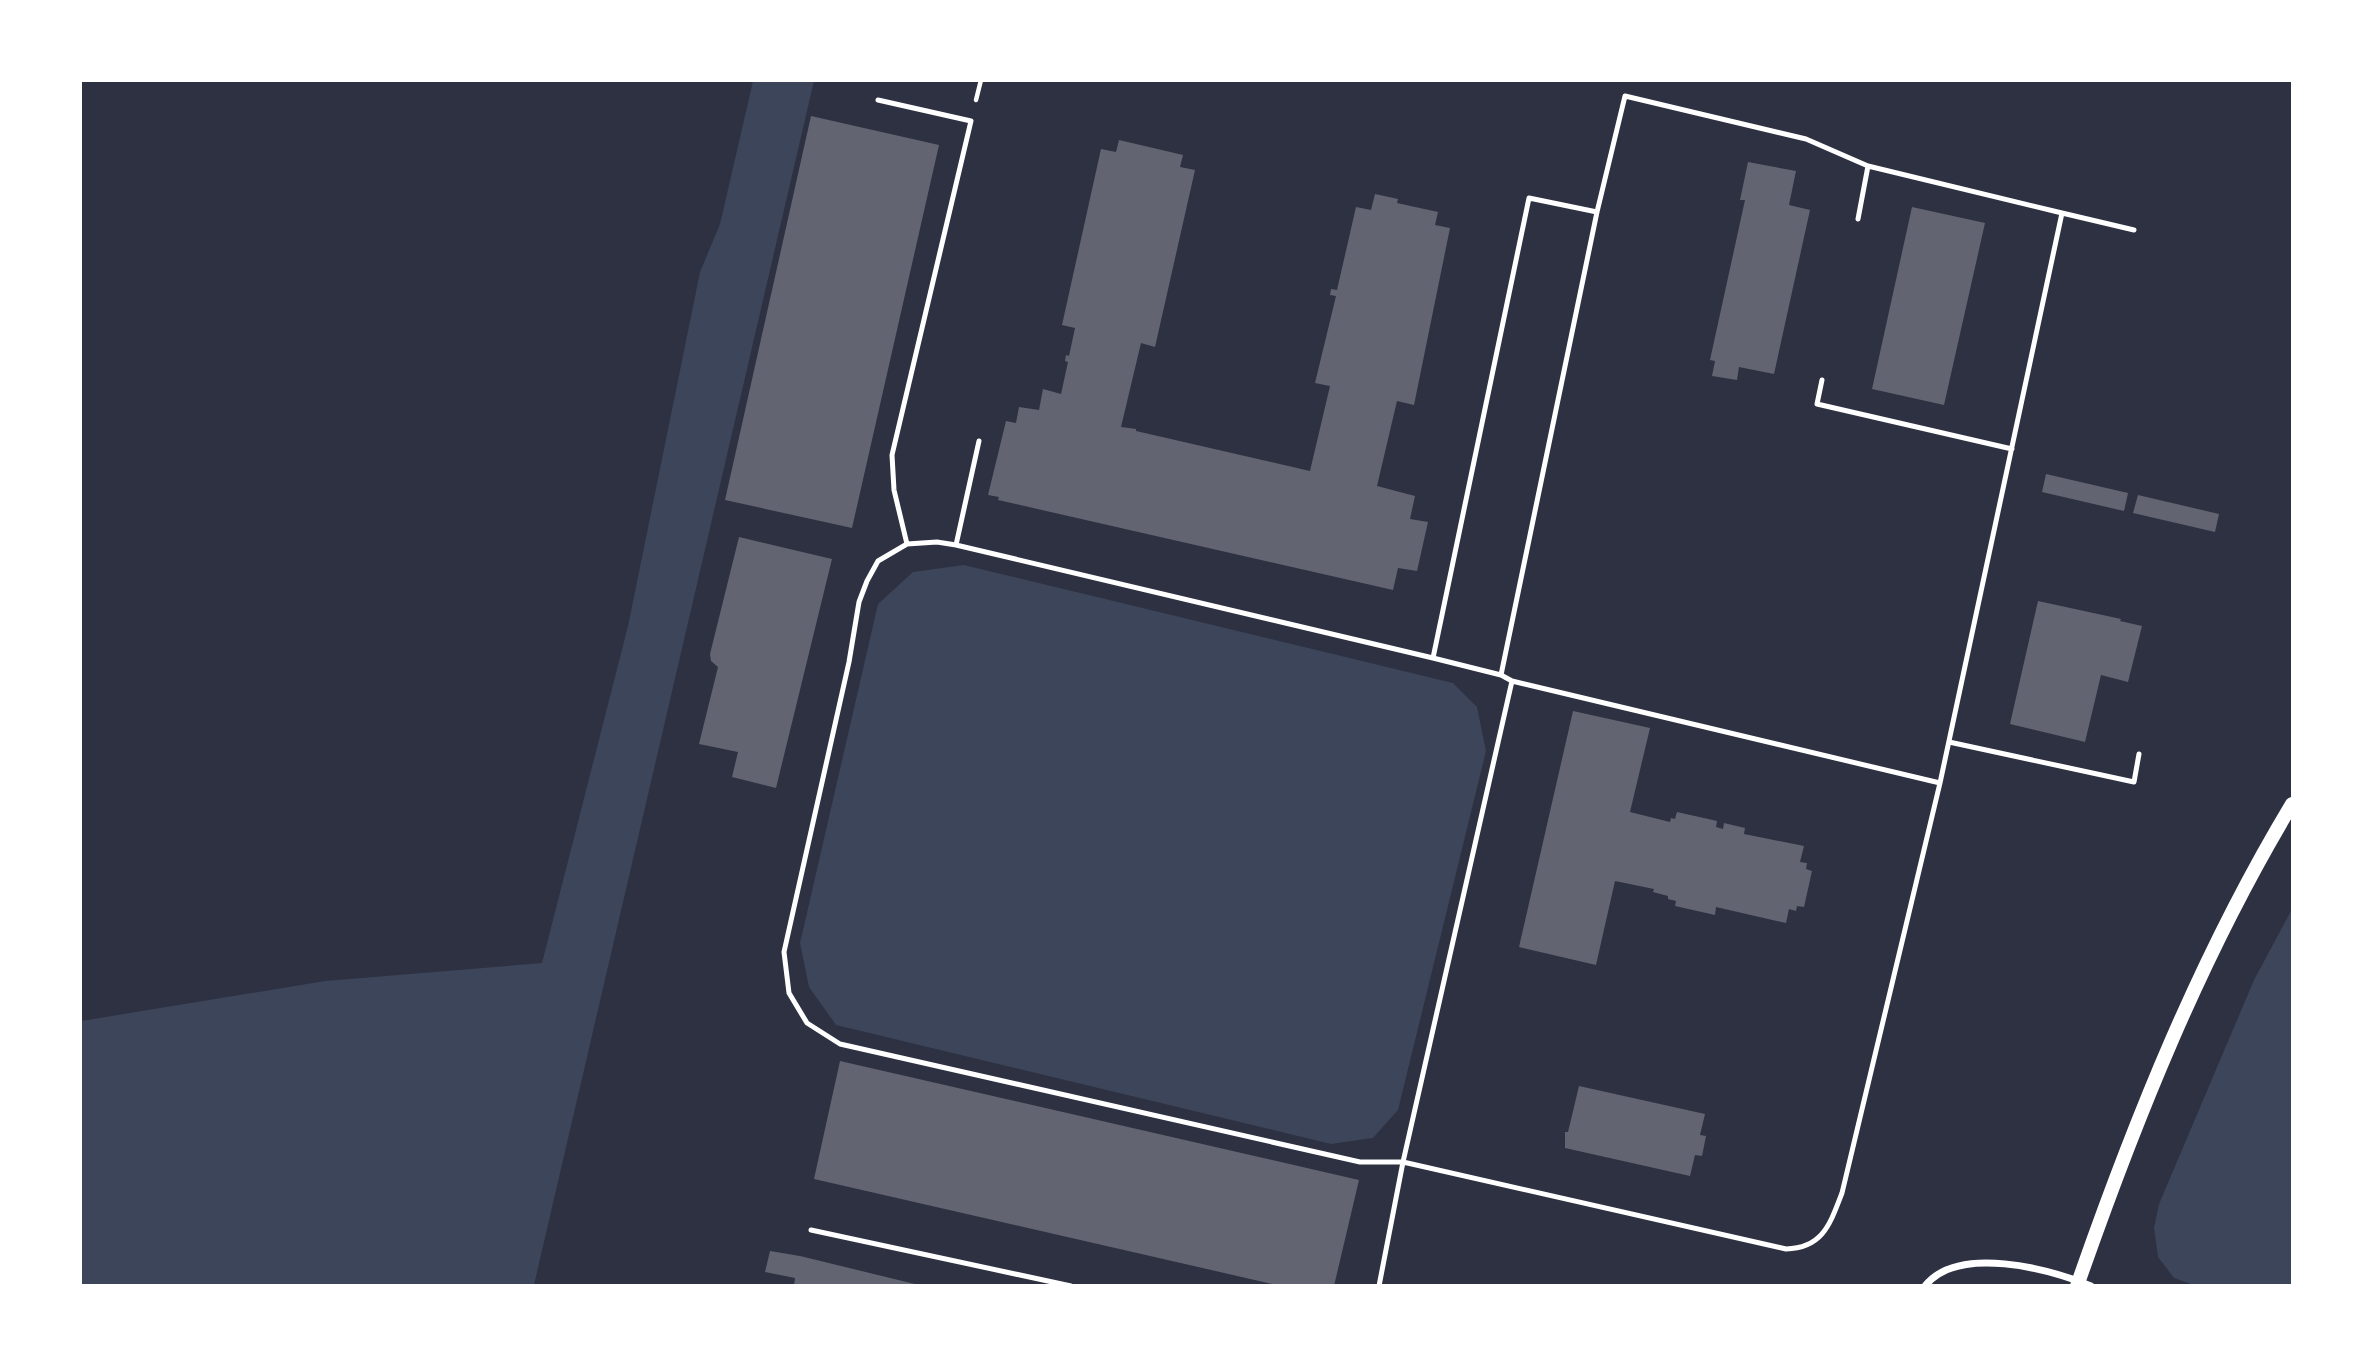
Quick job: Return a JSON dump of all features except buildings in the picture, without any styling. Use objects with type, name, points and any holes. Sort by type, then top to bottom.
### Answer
[{"type":"main road","points":[[2082,1284],[2128,1143],[2230,914],[2292,804]]},
{"type":"street","points":[[1925,1286],[1940,1272],[1955,1265],[1977,1264],[2028,1266],[2082,1284]]},
{"type":"lane","points":[[1501,675],[1597,212],[1625,96],[1806,139],[1868,166],[2134,230]]},
{"type":"lane","points":[[878,100],[971,121],[892,455],[894,490],[907,544]]},
{"type":"lane","points":[[1858,219],[1868,166]]},
{"type":"lane","points":[[1433,658],[1529,198],[1597,212]]},
{"type":"lane","points":[[1940,783],[1512,681],[1501,675],[1433,658],[956,545],[937,542],[907,544],[878,561],[859,602],[849,662],[784,952],[789,993],[807,1023],[840,1044],[1360,1162],[1403,1162],[1786,1249],[1796,1249],[1816,1241],[1832,1218],[1842,1193],[1940,783],[2062,213]]},
{"type":"lane","points":[[1822,380],[1817,404],[2012,449]]},
{"type":"lane","points":[[956,545],[979,441]]},
{"type":"lane","points":[[1379,1286],[1403,1162],[1512,681]]},
{"type":"lane","points":[[1949,742],[2134,782],[2138,754]]},
{"type":"lane","points":[[811,1230],[1071,1286]]},
{"type":"shaded area","points":[[753,81],[814,81],[534,1285],[81,1285],[81,1021],[325,981],[542,963],[628,626],[700,272],[720,224]]},
{"type":"shaded area","points":[[964,565],[1453,683],[1477,707],[1486,751],[1398,1110],[1373,1138],[1331,1144],[836,1025],[809,987],[800,943],[878,604],[913,572]]},
{"type":"shaded area","points":[[2292,909],[2292,1285],[2194,1285],[2174,1278],[2158,1257],[2154,1228],[2159,1204],[2254,980]]}]
